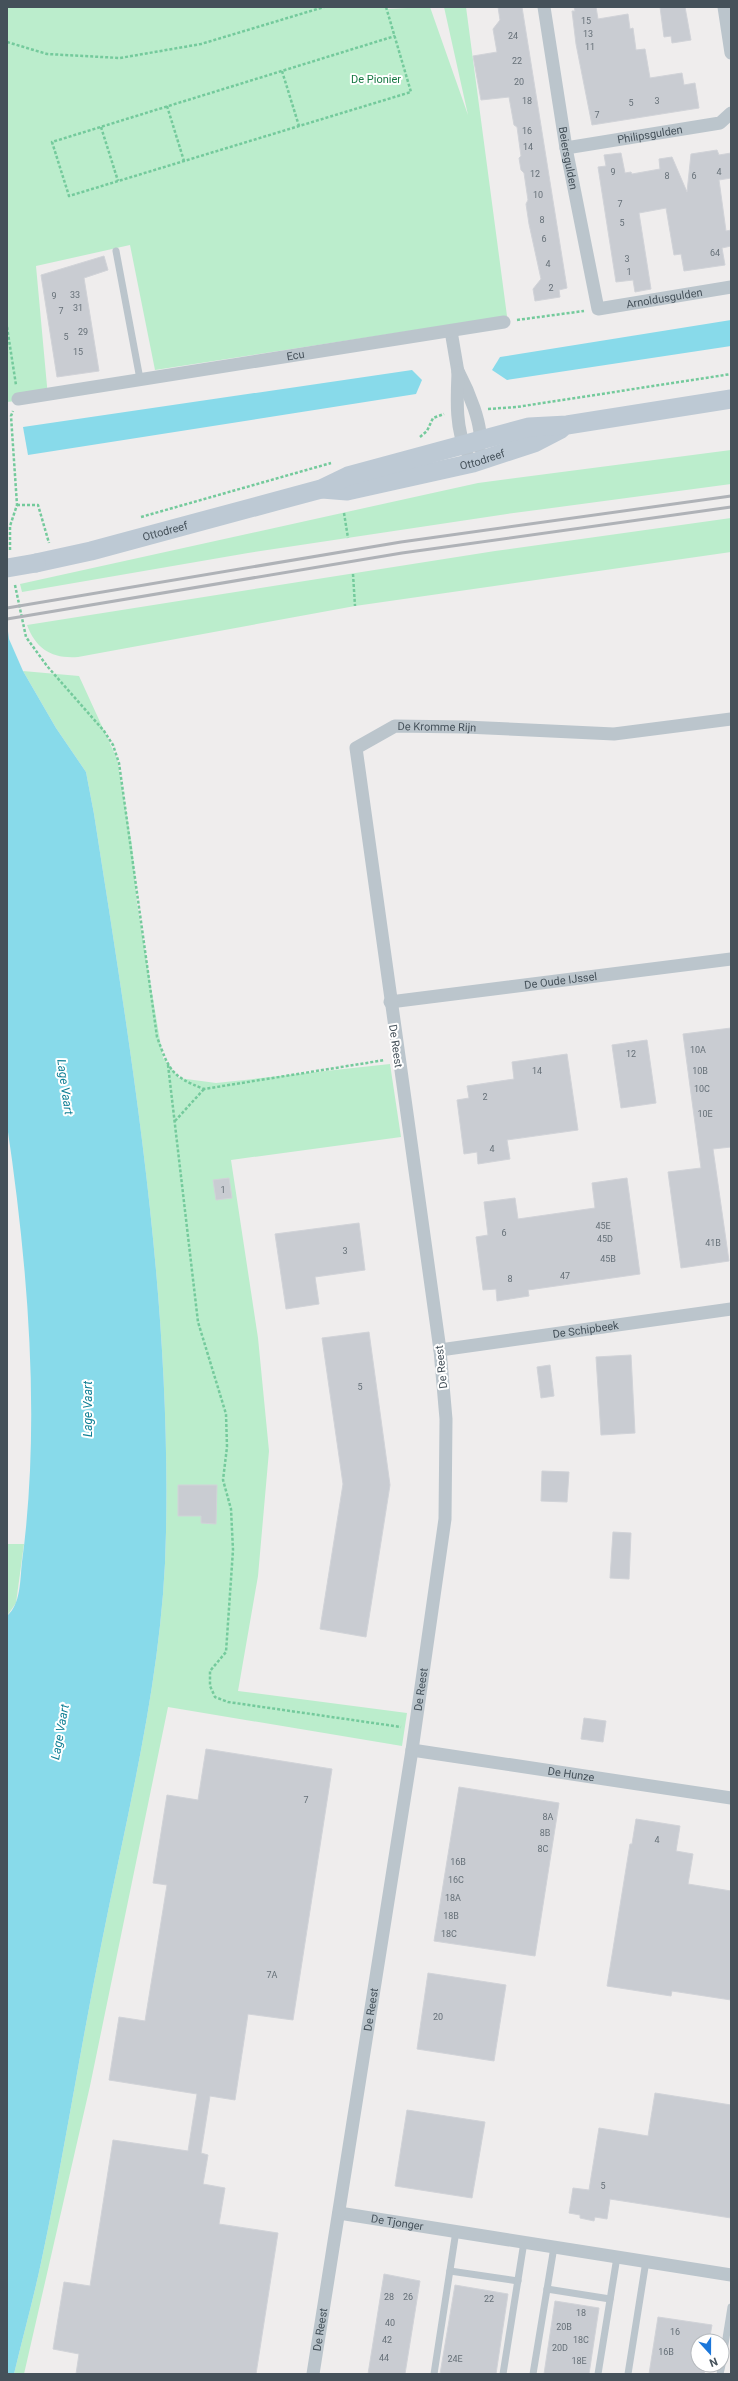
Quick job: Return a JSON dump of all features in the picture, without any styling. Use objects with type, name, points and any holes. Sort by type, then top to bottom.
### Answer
[{"type":"street","name":"Beiersgulden","points":[[544,7],[566,148],[598,308]]},
{"type":"street","points":[[724,7],[731,52]]},
{"type":"street","name":"Philipsgulden","points":[[566,148],[720,123],[731,113]]},
{"type":"street","name":"Arnoldusgulden","points":[[598,308],[731,287]]},
{"type":"street","name":"Ecu","points":[[18,399],[504,322]]},
{"type":"street","points":[[451,331],[465,412]]},
{"type":"street","points":[[458,371],[468,392],[473,463]]},
{"type":"street","points":[[458,371],[458,413],[472,442],[473,463]]},
{"type":"street","name":"Ottodreef","points":[[11,568],[91,551],[321,489],[348,476],[529,427],[568,425],[731,399]]},
{"type":"street","name":"Ottodreef","points":[[321,489],[347,491],[473,463],[534,442],[568,425]]},
{"type":"street","name":"De Kromme Rijn","points":[[390,1002],[356,748],[395,726],[465,727],[614,734],[731,719]]},
{"type":"street","name":"De Oude IJssel","points":[[390,1002],[731,959]]},
{"type":"street","name":"De Reest","points":[[313,2374],[412,1750],[445,1519],[446,1419],[440,1350],[390,1002]]},
{"type":"street","name":"De Schipbeek","points":[[440,1350],[731,1309]]},
{"type":"street","name":"De Hunze","points":[[412,1750],[731,1798]]},
{"type":"street","name":"De Tjonger","points":[[339,2213],[731,2275]]},
{"type":"lane","points":[[116,251],[140,379]]},
{"type":"lane","points":[[434,2374],[456,2232]]},
{"type":"lane","points":[[503,2374],[524,2242]]},
{"type":"lane","points":[[533,2374],[554,2247]]},
{"type":"lane","points":[[598,2374],[617,2257]]},
{"type":"lane","points":[[628,2374],[646,2261]]},
{"type":"lane","points":[[450,2270],[518,2281]]},
{"type":"lane","points":[[547,2289],[610,2299]]},
{"type":"lane","points":[[727,2333],[731,2306]]},
{"type":"path","points":[[7,42],[47,54],[120,58],[201,44],[324,7]]},
{"type":"path","points":[[386,7],[395,36],[411,92],[69,196],[52,142],[395,36]]},
{"type":"path","points":[[282,71],[299,126]]},
{"type":"path","points":[[167,106],[184,161]]},
{"type":"path","points":[[101,126],[118,182]]},
{"type":"path","points":[[504,322],[598,308]]},
{"type":"path","points":[[7,327],[18,399],[11,416],[17,505],[10,526],[11,568],[26,637],[47,666],[104,731],[113,745],[119,763],[157,1037],[168,1065],[198,1322],[226,1414],[227,1447],[224,1480],[231,1509],[233,1550],[226,1652],[210,1671],[210,1686],[215,1697],[228,1702],[415,1729]]},
{"type":"path","points":[[17,505],[38,505],[49,545]]},
{"type":"path","points":[[344,513],[348,538]]},
{"type":"path","points":[[353,574],[355,606]]},
{"type":"path","points":[[168,1065],[182,1080],[204,1089],[398,1058]]},
{"type":"path","points":[[174,1121],[204,1089]]},
{"type":"green space","name":"De Pionier","points":[[7,7],[385,7],[385,9],[430,7],[468,115],[444,7],[466,7],[507,316],[155,370],[130,245],[36,266],[48,397],[7,402]]},
{"type":"green space","points":[[731,450],[731,484],[507,514],[248,553],[22,592],[20,584],[478,483]]},
{"type":"green space","points":[[731,518],[731,552],[355,606],[78,657],[60,656],[46,651],[35,640],[27,625],[495,551]]},
{"type":"green space","points":[[23,671],[79,676],[117,759],[132,845],[137,904],[163,1058],[179,1078],[216,1083],[390,1064],[401,1137],[231,1160],[258,1338],[269,1451],[258,1576],[238,1691],[407,1713],[402,1746],[168,1707],[90,2086],[24,2374],[14,2374],[36,2287],[50,2219],[93,1985],[143,1740],[159,1636],[164,1584],[166,1532],[166,1441],[162,1351],[146,1171],[122,992],[94,814],[86,772],[56,728]]},
{"type":"green space","points":[[7,1544],[24,1544],[16,1603],[7,1616]]},
{"type":"water","points":[[731,320],[731,346],[507,380],[492,370],[500,357]]},
{"type":"water","points":[[412,370],[422,380],[416,394],[28,455],[23,427]]},
{"type":"water","name":"Lage Vaart","points":[[7,624],[9,639],[23,671],[56,728],[86,772],[122,992],[146,1171],[162,1351],[166,1441],[166,1532],[164,1584],[152,1688],[133,1792],[93,1985],[50,2219],[36,2287],[14,2374],[7,2374],[7,1616],[15,1605],[20,1584],[28,1509],[31,1454],[31,1399],[30,1344],[26,1288],[21,1233],[7,1125]]},
{"type":"building","points":[[498,7],[522,7],[567,288],[559,290],[560,297],[535,301],[533,289],[541,279],[529,224],[526,204],[528,200],[524,173],[521,170],[519,158],[521,156],[517,127],[514,125],[509,97],[481,100],[473,56],[497,52],[493,29],[500,20]]},
{"type":"building","points":[[574,7],[596,7],[598,19],[628,14],[630,29],[633,28],[636,50],[645,49],[650,78],[682,73],[684,85],[695,83],[699,108],[592,125],[576,44],[572,11],[575,11]]},
{"type":"building","points":[[660,7],[685,7],[691,40],[672,43],[671,36],[664,37]]},
{"type":"building","points":[[717,150],[719,155],[731,153],[731,178],[719,180],[726,231],[731,230],[731,246],[722,248],[725,265],[684,271],[681,254],[674,255],[666,208],[639,213],[651,289],[635,292],[633,280],[616,282],[598,167],[606,166],[604,155],[621,153],[625,173],[631,172],[632,174],[660,169],[659,159],[672,157],[687,192],[691,154]]},
{"type":"building","points":[[104,256],[108,270],[84,278],[99,371],[57,377],[41,275]]},
{"type":"building","points":[[731,1028],[731,1147],[713,1149],[729,1261],[681,1268],[668,1172],[701,1168],[683,1034]]},
{"type":"building","points":[[647,1040],[656,1103],[621,1108],[612,1045]]},
{"type":"building","points":[[567,1054],[578,1130],[507,1140],[510,1159],[478,1164],[477,1152],[464,1154],[457,1100],[469,1098],[467,1086],[514,1079],[512,1062]]},
{"type":"building","points":[[229,1178],[232,1198],[216,1200],[213,1180]]},
{"type":"building","points":[[627,1178],[640,1274],[528,1290],[529,1296],[497,1301],[496,1289],[483,1290],[476,1237],[488,1235],[484,1202],[515,1198],[518,1219],[595,1208],[592,1183]]},
{"type":"building","points":[[359,1223],[365,1270],[315,1277],[319,1304],[286,1309],[275,1234]]},
{"type":"building","points":[[369,1332],[390,1485],[366,1637],[320,1629],[343,1484],[322,1338]]},
{"type":"building","points":[[631,1355],[635,1433],[601,1435],[596,1357]]},
{"type":"building","points":[[550,1365],[554,1396],[541,1398],[537,1367]]},
{"type":"building","points":[[542,1471],[569,1472],[567,1502],[541,1501]]},
{"type":"building","points":[[178,1485],[217,1485],[216,1524],[201,1523],[201,1516],[178,1516]]},
{"type":"building","points":[[613,1532],[631,1533],[629,1579],[610,1578]]},
{"type":"building","points":[[584,1718],[606,1721],[603,1742],[581,1739]]},
{"type":"building","points":[[206,1749],[332,1769],[293,2020],[248,2014],[235,2100],[210,2096],[201,2153],[208,2155],[203,2184],[225,2188],[219,2224],[278,2233],[256,2374],[76,2374],[79,2354],[53,2349],[64,2282],[90,2286],[113,2140],[188,2151],[197,2094],[109,2080],[119,2017],[145,2021],[167,1885],[153,1883],[167,1795],[198,1800]]},
{"type":"building","points":[[459,1787],[559,1803],[535,1956],[434,1941]]},
{"type":"building","points":[[636,1819],[680,1826],[676,1851],[693,1854],[688,1884],[731,1891],[731,2000],[672,1991],[671,1996],[607,1986],[630,1844],[632,1844]]},
{"type":"building","points":[[428,1973],[506,1985],[494,2061],[417,2049]]},
{"type":"building","points":[[655,2093],[731,2105],[731,2218],[610,2199],[607,2219],[595,2217],[594,2221],[580,2218],[580,2215],[569,2213],[573,2188],[589,2190],[599,2128],[648,2136]]},
{"type":"building","points":[[407,2110],[485,2122],[472,2198],[395,2186]]},
{"type":"building","points":[[384,2274],[420,2281],[405,2374],[368,2374]]},
{"type":"building","points":[[455,2285],[508,2294],[496,2374],[440,2374]]},
{"type":"building","points":[[555,2301],[599,2308],[589,2374],[544,2374]]},
{"type":"building","points":[[658,2317],[712,2325],[710,2333],[690,2333],[690,2373],[704,2374],[649,2374]]},
{"type":"railway","points":[[7,608],[401,542],[731,496]]},
{"type":"railway","points":[[7,619],[402,553],[731,507]]}]
